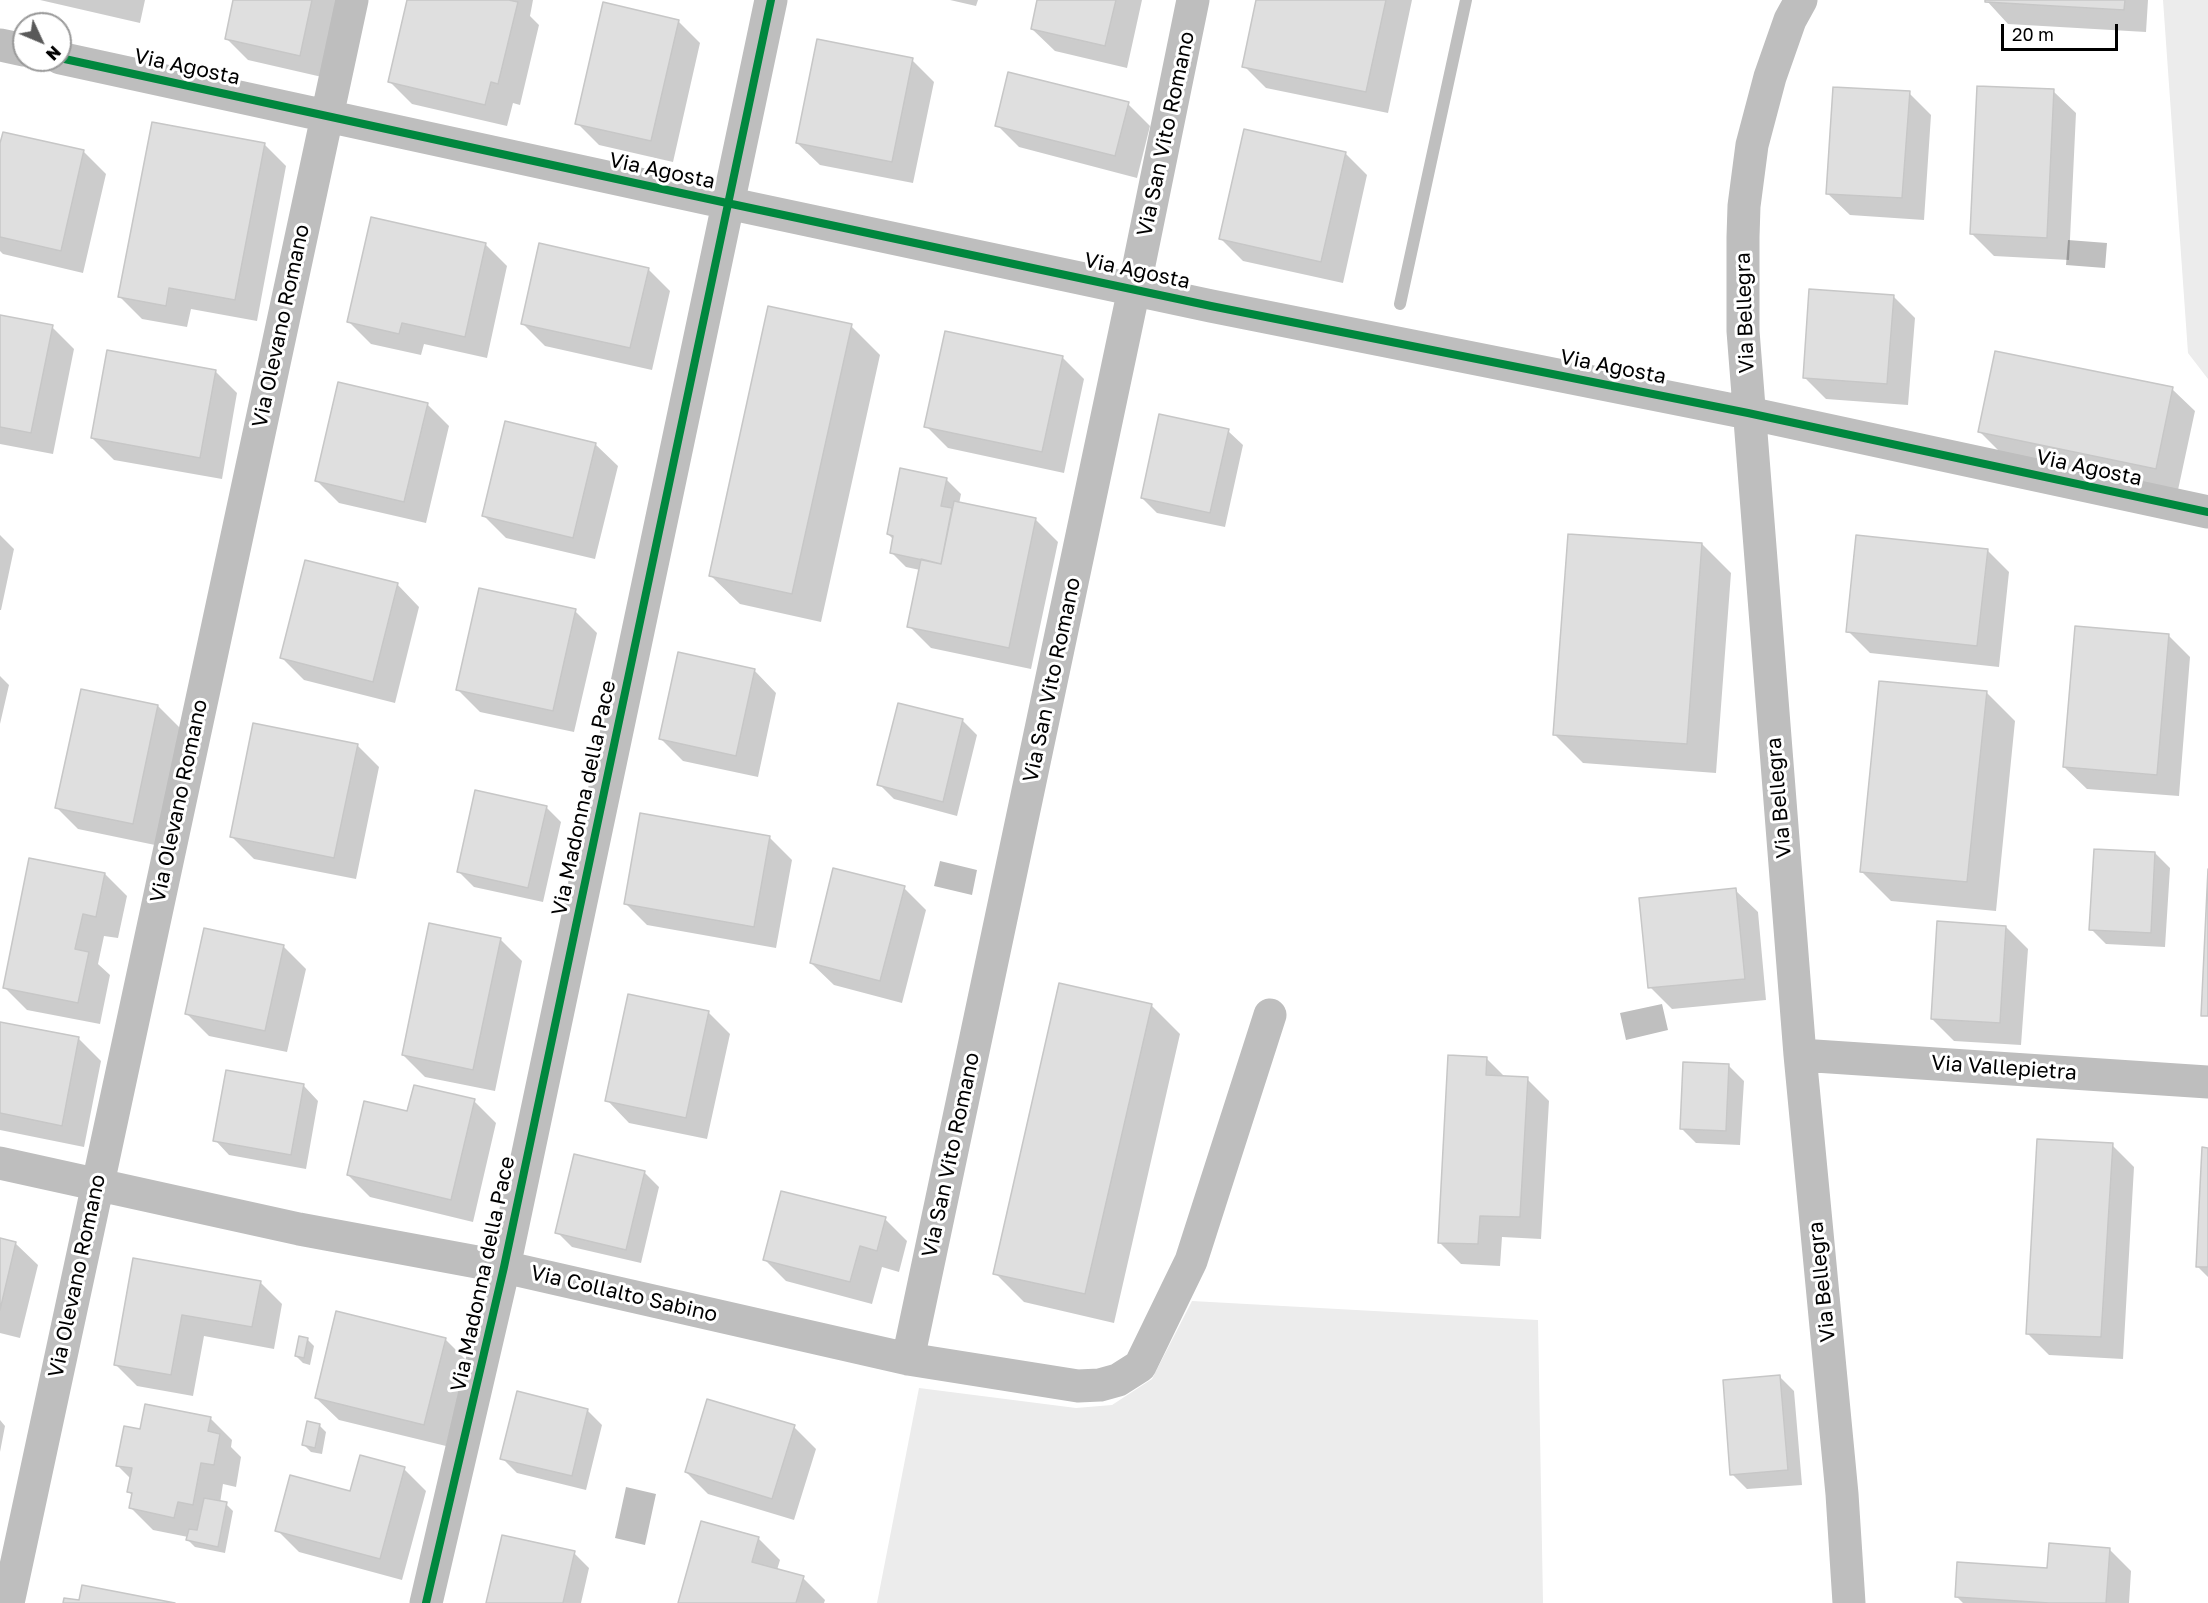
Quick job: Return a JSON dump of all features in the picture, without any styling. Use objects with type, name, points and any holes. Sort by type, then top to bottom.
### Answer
[{"type":"street","name":"Via Olevano Romano","points":[[8,1603],[96,1184],[352,0]]},
{"type":"street","name":"Via Madonna della Pace","points":[[426,1603],[504,1267],[771,0]]},
{"type":"street","name":"Via San Vito Romano","points":[[908,1359],[1193,0]]},
{"type":"street","name":"Via Bellegra","points":[[1801,0],[1790,20],[1770,77],[1752,145],[1744,206],[1743,331],[1800,1055],[1842,1494],[1850,1603]]},
{"type":"street","name":"Via Agosta","points":[[72,61],[727,203],[1134,289],[1748,413],[2208,512]]},
{"type":"street","name":"Via Collalto Sabino","points":[[0,1163],[299,1228],[504,1267],[908,1359],[1078,1386],[1100,1386],[1118,1380],[1140,1366],[1191,1261],[1270,1015]]},
{"type":"street","name":"Via Vallepietra","points":[[1800,1055],[2208,1082]]},
{"type":"shaded area","points":[[2163,0],[2208,0],[2208,379],[2188,353]]},
{"type":"shaded area","points":[[2068,240],[2107,243],[2105,268],[2066,265]]},
{"type":"shaded area","points":[[940,861],[977,870],[972,895],[934,886]]},
{"type":"shaded area","points":[[1662,1004],[1668,1030],[1626,1040],[1620,1013]]},
{"type":"shaded area","points":[[1192,1301],[1538,1320],[1543,1603],[877,1603],[919,1388],[1076,1408],[1112,1405],[1152,1379]]},
{"type":"shaded area","points":[[626,1487],[656,1494],[645,1545],[615,1538]]},
{"type":"building","points":[[233,0],[312,0],[300,56],[225,39]]},
{"type":"building","points":[[407,0],[509,0],[518,2],[498,84],[491,82],[485,105],[388,82]]},
{"type":"building","points":[[1037,0],[1116,0],[1105,46],[1031,29]]},
{"type":"building","points":[[1256,0],[1386,0],[1366,92],[1242,67]]},
{"type":"building","points":[[1985,0],[2125,0],[2124,10],[1985,2]]},
{"type":"building","points":[[603,2],[679,20],[651,141],[575,124]]},
{"type":"building","points":[[817,39],[913,58],[892,162],[796,143]]},
{"type":"building","points":[[1008,72],[1129,102],[1115,156],[995,126]]},
{"type":"building","points":[[1977,86],[2054,89],[2047,238],[1970,234]]},
{"type":"building","points":[[1833,87],[1910,91],[1902,198],[1826,194]]},
{"type":"building","points":[[152,122],[265,143],[235,300],[169,288],[166,306],[118,297]]},
{"type":"building","points":[[1244,129],[1346,152],[1321,262],[1219,239]]},
{"type":"building","points":[[3,132],[84,150],[61,251],[0,237],[0,143]]},
{"type":"building","points":[[371,217],[486,243],[465,337],[402,323],[399,334],[347,322]]},
{"type":"building","points":[[539,243],[649,268],[630,348],[521,324]]},
{"type":"building","points":[[1809,289],[1894,295],[1887,384],[1803,378]]},
{"type":"building","points":[[768,306],[852,324],[792,594],[709,576]]},
{"type":"building","points":[[0,315],[53,325],[31,433],[0,427]]},
{"type":"building","points":[[945,331],[1063,356],[1042,452],[924,427]]},
{"type":"building","points":[[107,350],[216,370],[200,458],[91,438]]},
{"type":"building","points":[[1995,351],[2173,387],[2156,469],[1978,432]]},
{"type":"building","points":[[338,382],[428,403],[404,502],[315,481]]},
{"type":"building","points":[[1159,414],[1229,429],[1210,513],[1141,498]]},
{"type":"building","points":[[505,421],[596,443],[573,538],[482,516]]},
{"type":"building","points":[[900,468],[947,478],[941,506],[952,508],[941,564],[890,553],[893,536],[887,534]]},
{"type":"building","points":[[954,501],[1036,518],[1009,648],[907,627],[921,559],[941,564]]},
{"type":"building","points":[[1568,534],[1702,543],[1687,744],[1553,735]]},
{"type":"building","points":[[1856,535],[1988,549],[1977,646],[1846,632]]},
{"type":"building","points":[[305,560],[398,583],[373,682],[280,658]]},
{"type":"building","points":[[479,588],[576,609],[553,711],[456,690]]},
{"type":"building","points":[[2075,626],[2169,634],[2157,775],[2063,767]]},
{"type":"building","points":[[678,652],[755,669],[736,756],[659,739]]},
{"type":"building","points":[[1879,681],[1987,691],[1967,882],[1860,872]]},
{"type":"building","points":[[81,689],[158,705],[133,824],[55,808]]},
{"type":"building","points":[[898,703],[963,719],[943,802],[877,785]]},
{"type":"building","points":[[253,723],[358,744],[334,858],[230,837]]},
{"type":"building","points":[[475,790],[547,806],[528,888],[457,872]]},
{"type":"building","points":[[640,813],[770,836],[754,927],[624,904]]},
{"type":"building","points":[[2094,849],[2155,852],[2151,933],[2089,930]]},
{"type":"building","points":[[29,858],[105,873],[96,917],[83,914],[75,949],[89,952],[78,1003],[3,988]]},
{"type":"building","points":[[833,868],[905,886],[880,981],[810,963]]},
{"type":"building","points":[[2208,869],[2208,1016],[2201,1016]]},
{"type":"building","points":[[1736,888],[1745,979],[1648,988],[1639,898]]},
{"type":"building","points":[[1937,921],[2006,926],[2000,1023],[1931,1019]]},
{"type":"building","points":[[429,923],[501,938],[473,1070],[402,1055]]},
{"type":"building","points":[[204,928],[284,945],[265,1031],[185,1014]]},
{"type":"building","points":[[1059,983],[1152,1004],[1085,1294],[993,1274]]},
{"type":"building","points":[[628,994],[709,1011],[686,1118],[605,1101]]},
{"type":"building","points":[[0,1022],[79,1037],[62,1126],[0,1113]]},
{"type":"building","points":[[1448,1055],[1487,1057],[1486,1075],[1528,1077],[1520,1217],[1480,1216],[1478,1244],[1438,1243]]},
{"type":"building","points":[[1683,1062],[1729,1064],[1726,1131],[1680,1129]]},
{"type":"building","points":[[226,1070],[304,1084],[291,1155],[213,1141]]},
{"type":"building","points":[[414,1085],[475,1099],[451,1200],[347,1175],[364,1101],[407,1111]]},
{"type":"building","points":[[2037,1139],[2113,1143],[2101,1337],[2026,1334]]},
{"type":"building","points":[[2202,1147],[2208,1148],[2208,1267],[2196,1267]]},
{"type":"building","points":[[574,1154],[645,1171],[626,1250],[555,1233]]},
{"type":"building","points":[[781,1191],[886,1217],[877,1251],[860,1246],[850,1282],[763,1260]]},
{"type":"building","points":[[0,1238],[16,1242],[0,1310]]},
{"type":"building","points":[[133,1258],[261,1281],[252,1327],[182,1315],[171,1375],[114,1365]]},
{"type":"building","points":[[336,1311],[446,1338],[424,1425],[315,1398]]},
{"type":"building","points":[[299,1336],[308,1338],[304,1358],[295,1356]]},
{"type":"building","points":[[1780,1375],[1788,1470],[1730,1475],[1723,1380]]},
{"type":"building","points":[[517,1391],[588,1409],[572,1476],[500,1459]]},
{"type":"building","points":[[707,1399],[795,1425],[772,1499],[685,1472]]},
{"type":"building","points":[[145,1404],[211,1417],[208,1431],[220,1434],[214,1465],[201,1463],[193,1505],[178,1502],[174,1518],[129,1508],[132,1493],[127,1492],[132,1468],[116,1466],[124,1426],[140,1429]]},
{"type":"building","points":[[307,1421],[320,1424],[315,1448],[302,1445]]},
{"type":"building","points":[[360,1455],[405,1467],[380,1559],[275,1531],[290,1475],[350,1491]]},
{"type":"building","points":[[204,1498],[227,1502],[218,1547],[186,1540],[189,1529],[197,1530]]},
{"type":"building","points":[[701,1521],[759,1537],[752,1562],[804,1576],[796,1603],[678,1603]]},
{"type":"building","points":[[502,1535],[575,1551],[563,1603],[486,1603]]},
{"type":"building","points":[[2049,1543],[2110,1548],[2106,1603],[2049,1603],[1955,1597],[1957,1562],[2047,1568]]},
{"type":"building","points":[[82,1585],[175,1603],[63,1603],[64,1598],[79,1600]]},
{"type":"waterway","points":[[1400,304],[1466,0]]},
{"type":"cycle path","points":[[426,1603],[504,1267],[771,0]]},
{"type":"cycle path","points":[[72,61],[1211,306],[1748,413],[2208,512]]}]
